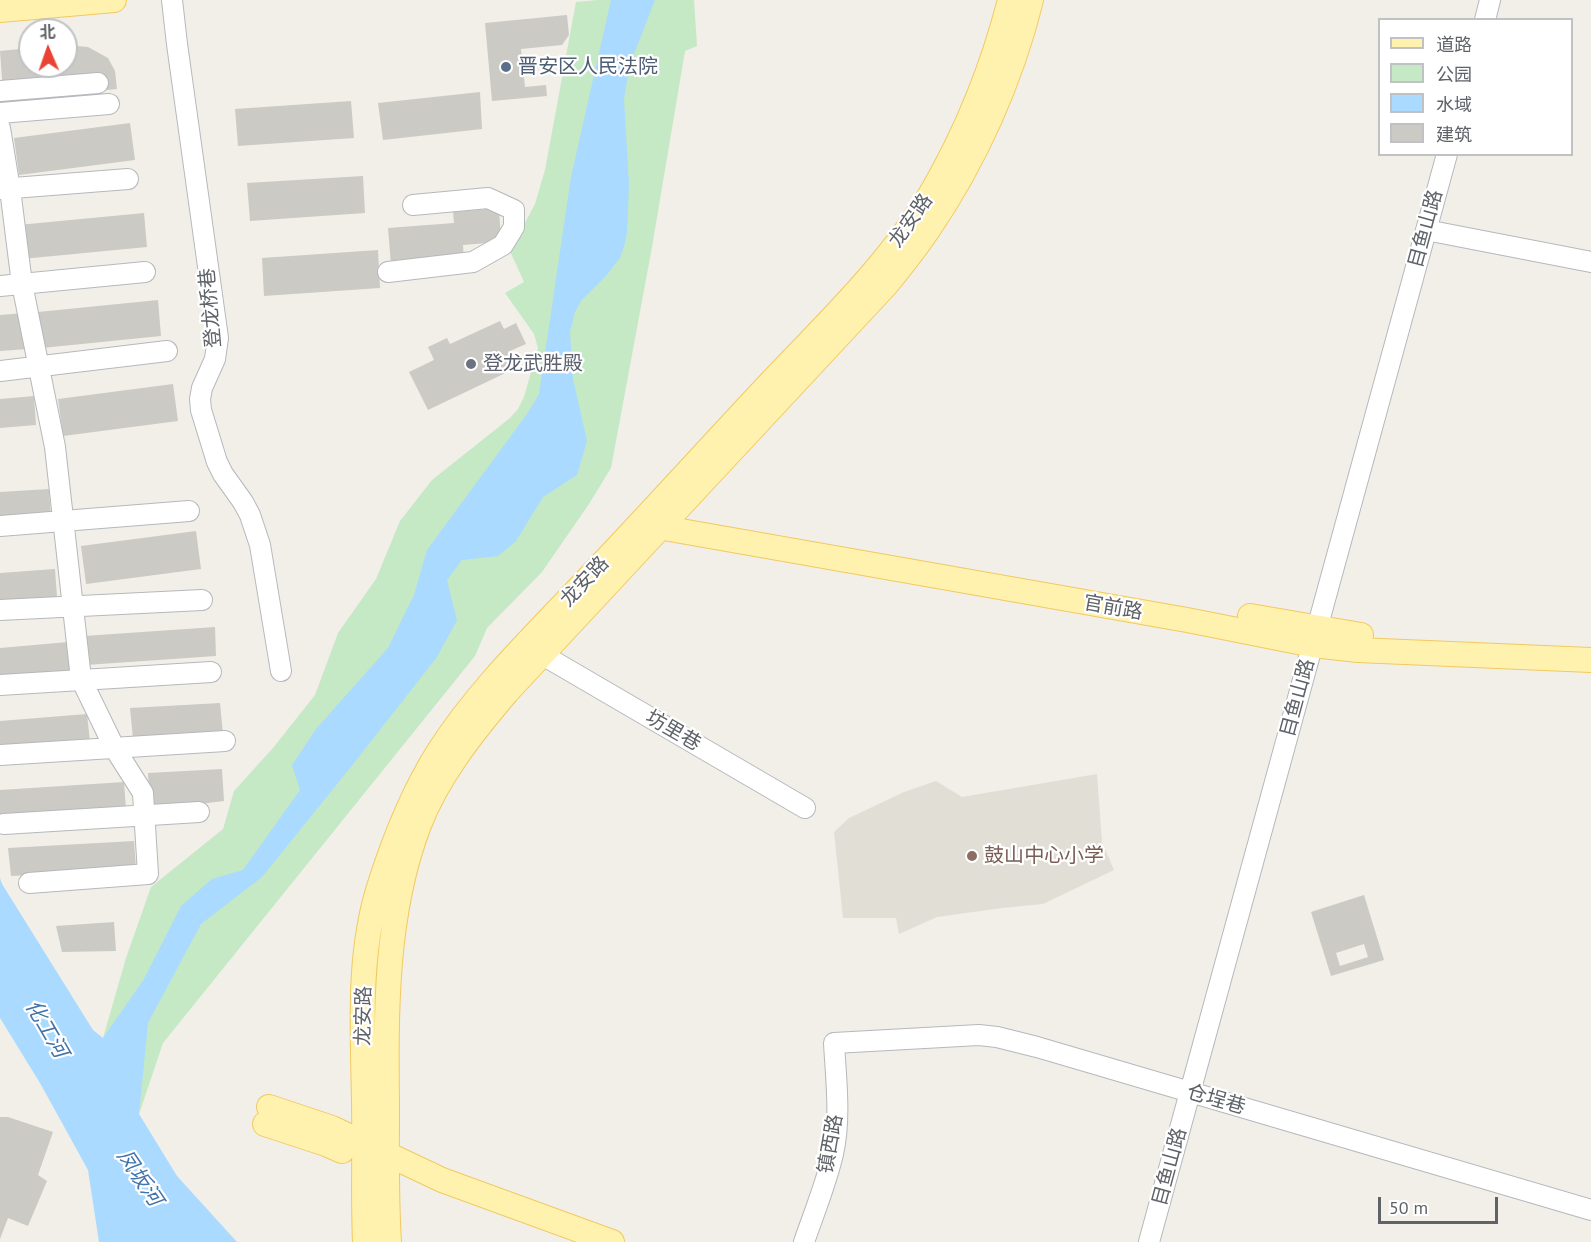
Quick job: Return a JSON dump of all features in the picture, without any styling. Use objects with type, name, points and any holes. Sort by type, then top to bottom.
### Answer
[{"type":"main road","points":[[0,10],[114,0]]},
{"type":"main road","name":"龙安路","points":[[365,1242],[376,1158],[395,921],[419,824],[433,796],[447,771],[479,725],[655,519],[858,290],[918,214],[946,165],[975,104],[1002,32],[1010,0]]},
{"type":"main road","name":"龙安路","points":[[388,1242],[376,1158],[364,1001],[368,943],[372,912],[379,887],[400,825],[425,774],[472,705],[512,660],[886,285],[912,253],[946,202],[977,146],[998,101],[1017,51],[1031,0]]},
{"type":"main road","name":"官前路","points":[[655,519],[1187,620],[1315,637],[1358,650],[1591,660]]},
{"type":"main road","name":"官前路","points":[[1315,637],[1361,635],[1591,644]]},
{"type":"main road","points":[[267,1116],[332,1128],[376,1158],[438,1195],[565,1242]]},
{"type":"main road","points":[[376,1158],[612,1242]]},
{"type":"street","name":"登龙桥巷","points":[[172,0],[218,338],[215,359],[202,388],[201,410],[217,462],[243,502],[256,530],[281,671]]},
{"type":"street","points":[[1486,18],[1490,0]]},
{"type":"street","points":[[0,91],[98,83]]},
{"type":"street","points":[[0,113],[109,104]]},
{"type":"street","points":[[0,128],[5,189],[55,447],[81,679],[115,749],[143,792],[148,874],[29,883]]},
{"type":"street","name":"目鱼山路","points":[[1149,1242],[1446,156]]},
{"type":"street","points":[[5,189],[128,179]]},
{"type":"street","points":[[388,272],[472,262],[503,245],[514,227],[514,210],[488,198],[413,205]]},
{"type":"street","points":[[1426,230],[1591,262]]},
{"type":"street","points":[[0,286],[145,272]]},
{"type":"street","points":[[0,371],[167,351]]},
{"type":"street","points":[[0,526],[189,511]]},
{"type":"street","points":[[0,610],[202,600]]},
{"type":"street","name":"坊里巷","points":[[541,654],[806,808]]},
{"type":"street","points":[[0,685],[211,672]]},
{"type":"street","points":[[0,755],[225,741]]},
{"type":"street","points":[[4,824],[199,812]]},
{"type":"street","name":"仓埕巷","points":[[834,1043],[960,1036],[997,1037],[1591,1210]]},
{"type":"street","name":"镇西路","points":[[804,1242],[833,1154],[836,1136],[838,1099],[834,1043]]},
{"type":"shaded area","name":"鼓山中心小学","points":[[1097,774],[1102,842],[1114,870],[1043,904],[937,917],[899,934],[896,918],[843,918],[834,832],[849,818],[904,792],[936,781],[962,797]]},
{"type":"green space","points":[[694,0],[697,46],[685,51],[611,468],[542,572],[487,628],[475,656],[163,1043],[139,1114],[103,1038],[126,958],[151,887],[223,829],[234,791],[273,748],[315,695],[338,633],[376,579],[400,521],[432,480],[510,418],[524,397],[538,348],[534,334],[505,293],[524,282],[510,251],[535,204],[545,170],[576,2]]},
{"type":"water","points":[[611,0],[655,0],[629,67],[624,100],[629,183],[627,233],[624,247],[620,258],[605,277],[581,301],[575,312],[570,332],[573,379],[587,441],[577,475],[543,497],[516,541],[498,556],[462,560],[447,580],[457,620],[437,657],[262,877],[201,924],[148,1023],[139,1114],[177,1176],[237,1242],[99,1242],[88,1170],[40,1083],[0,1018],[0,878],[93,1030],[103,1038],[144,979],[181,906],[212,879],[243,870],[300,790],[292,765],[316,729],[388,648],[414,595],[427,550],[527,414],[539,394],[571,177]]},
{"type":"building","name":"晋安区人民法院","points":[[567,15],[569,35],[562,45],[521,49],[525,87],[546,85],[547,96],[492,101],[485,23]]},
{"type":"building","points":[[78,46],[88,47],[108,58],[115,71],[117,89],[88,92],[3,93],[0,51],[18,49],[18,78],[78,78]]},
{"type":"building","points":[[480,92],[482,129],[383,140],[378,103]]},
{"type":"building","points":[[351,101],[354,138],[238,146],[235,109]]},
{"type":"building","points":[[130,123],[135,160],[19,175],[14,138]]},
{"type":"building","points":[[363,176],[365,213],[250,221],[247,183]]},
{"type":"building","points":[[499,208],[501,242],[463,245],[464,260],[391,265],[388,228],[454,223],[453,212]]},
{"type":"building","points":[[144,213],[147,247],[22,259],[18,225]]},
{"type":"building","points":[[378,250],[380,288],[264,296],[262,258]]},
{"type":"building","points":[[158,300],[161,336],[42,348],[38,312]]},
{"type":"building","points":[[25,313],[28,349],[0,351],[0,315]]},
{"type":"building","name":"登龙武胜殿","points":[[500,321],[504,329],[516,323],[526,344],[510,351],[518,367],[428,410],[409,372],[434,360],[428,347],[447,338],[450,344]]},
{"type":"building","points":[[173,384],[178,421],[63,436],[58,399]]},
{"type":"building","points":[[34,396],[36,425],[0,428],[0,399]]},
{"type":"building","points":[[49,489],[51,517],[0,520],[0,492]]},
{"type":"building","points":[[196,531],[201,569],[86,584],[81,546]]},
{"type":"building","points":[[55,569],[57,597],[0,601],[0,573]]},
{"type":"building","points":[[215,627],[216,656],[86,665],[84,636]]},
{"type":"building","points":[[68,642],[71,671],[0,676],[0,648]]},
{"type":"building","points":[[220,703],[223,734],[133,739],[130,708]]},
{"type":"building","points":[[87,714],[90,742],[0,749],[0,721]]},
{"type":"building","points":[[222,769],[224,801],[150,810],[148,773]]},
{"type":"building","points":[[124,782],[126,810],[0,819],[0,790]]},
{"type":"building","points":[[134,841],[136,869],[11,876],[8,848]]},
{"type":"building","points":[[1364,895],[1384,960],[1331,976],[1311,912]],"holes":[[[1364,944],[1368,957],[1340,966],[1336,953]]]},
{"type":"building","points":[[114,922],[116,951],[62,952],[56,926]]},
{"type":"building","points":[[0,1117],[8,1117],[53,1132],[38,1175],[47,1181],[28,1226],[8,1218],[0,1239]]},
{"type":"place","name":"晋安区人民法院","points":[[506,67]]},
{"type":"place","name":"登龙武胜殿","points":[[471,364]]},
{"type":"place","name":"鼓山中心小学","points":[[972,856]]},
{"type":"water label","name":"化工河","points":[[46,1029]]},
{"type":"water label","name":"凤坂河","points":[[139,1178]]}]
